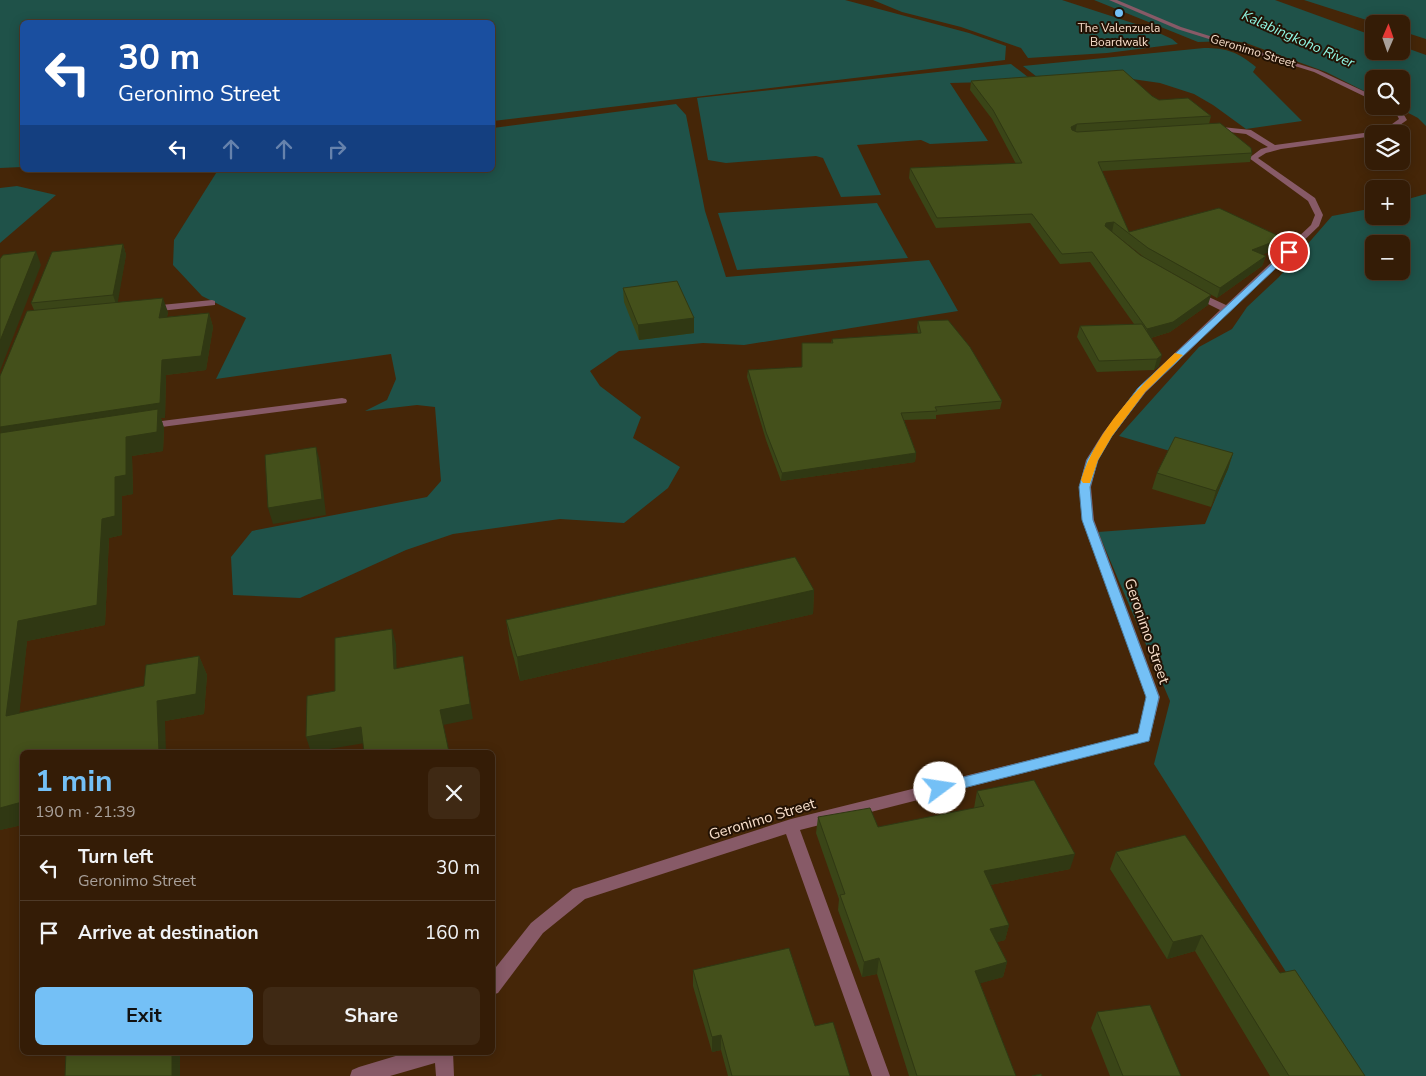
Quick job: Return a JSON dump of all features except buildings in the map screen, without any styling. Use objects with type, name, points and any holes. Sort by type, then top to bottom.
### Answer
[{"type":"street","name":"Geronimo Street","points":[[1112,0],[1179,28],[1238,48],[1316,70],[1365,94]]},
{"type":"street","name":"Geronimo Street","points":[[495,983],[537,928],[579,894],[791,826],[1144,737],[1153,697],[1088,520],[1085,487],[1092,460],[1107,435],[1142,390],[1315,226],[1319,215],[1312,200],[1253,158],[1257,153],[1274,148],[1311,144],[1376,132],[1400,124],[1403,120],[1400,115]]},
{"type":"street","points":[[1207,128],[1248,132],[1274,148]]},
{"type":"street","points":[[1185,288],[1227,310]]},
{"type":"street","points":[[144,309],[212,303]]},
{"type":"street","points":[[131,428],[342,401]]},
{"type":"street","points":[[791,826],[881,1076]]},
{"type":"street","points":[[359,1076],[432,1055]]},
{"type":"street","points":[[442,1055],[445,1076]]},
{"type":"water","points":[[0,0],[845,0],[969,33],[1006,46],[1005,60],[495,121],[495,20],[20,20],[20,167],[0,168]]},
{"type":"water","points":[[873,0],[1062,0],[1148,28],[1172,39],[1178,44],[1107,53],[1028,58],[1021,48],[961,27],[902,12]]},
{"type":"water","name":"Kalabingkoho River","points":[[1094,0],[1275,0],[1365,33],[1365,60],[1410,60],[1410,49],[1426,55],[1426,126],[1418,118],[1410,114],[1410,70],[1365,70],[1365,92],[1326,72],[1246,43],[1233,41],[1198,42]]},
{"type":"water","points":[[1304,0],[1426,0],[1426,39],[1410,34],[1410,15],[1365,15],[1365,20]]},
{"type":"water","points":[[1204,48],[1232,52],[1250,62],[1256,67],[1253,72],[1302,121],[1246,129],[1194,94],[1160,83],[1118,77],[1046,84],[1023,66]]},
{"type":"water","points":[[1011,64],[1033,81],[950,83],[988,141],[930,144],[921,140],[857,145],[881,195],[841,197],[823,158],[816,156],[726,163],[708,160],[697,98]]},
{"type":"water","points":[[676,104],[686,115],[705,211],[726,277],[929,260],[958,311],[744,345],[703,343],[619,351],[590,371],[600,386],[641,417],[633,438],[680,467],[668,488],[624,523],[560,519],[453,534],[406,550],[300,598],[233,595],[231,557],[252,531],[427,497],[441,481],[435,407],[417,405],[365,411],[387,400],[396,379],[391,354],[216,379],[246,318],[202,296],[173,265],[174,240],[217,172],[495,172],[495,128]]},
{"type":"water","points":[[17,186],[56,195],[0,243],[0,188]]},
{"type":"water","points":[[1426,194],[1426,1076],[1352,1076],[1154,764],[1170,701],[1098,532],[1205,524],[1228,468],[1119,436],[1199,347],[1232,329],[1247,307],[1279,277],[1332,216],[1365,210],[1365,225],[1410,225],[1410,198]]},
{"type":"water","points":[[877,203],[908,258],[737,270],[718,213]]},
{"type":"slow traffic","points":[[1086,480],[1092,460],[1107,435],[1142,390],[1179,355]]},
{"type":"place","name":"The Valenzuela Boardwalk","points":[[1119,13]]},
{"type":"route","points":[[940,788],[1144,737],[1153,697],[1113,583],[1088,520],[1085,487],[1092,460],[1107,435],[1142,390],[1289,252]]}]
